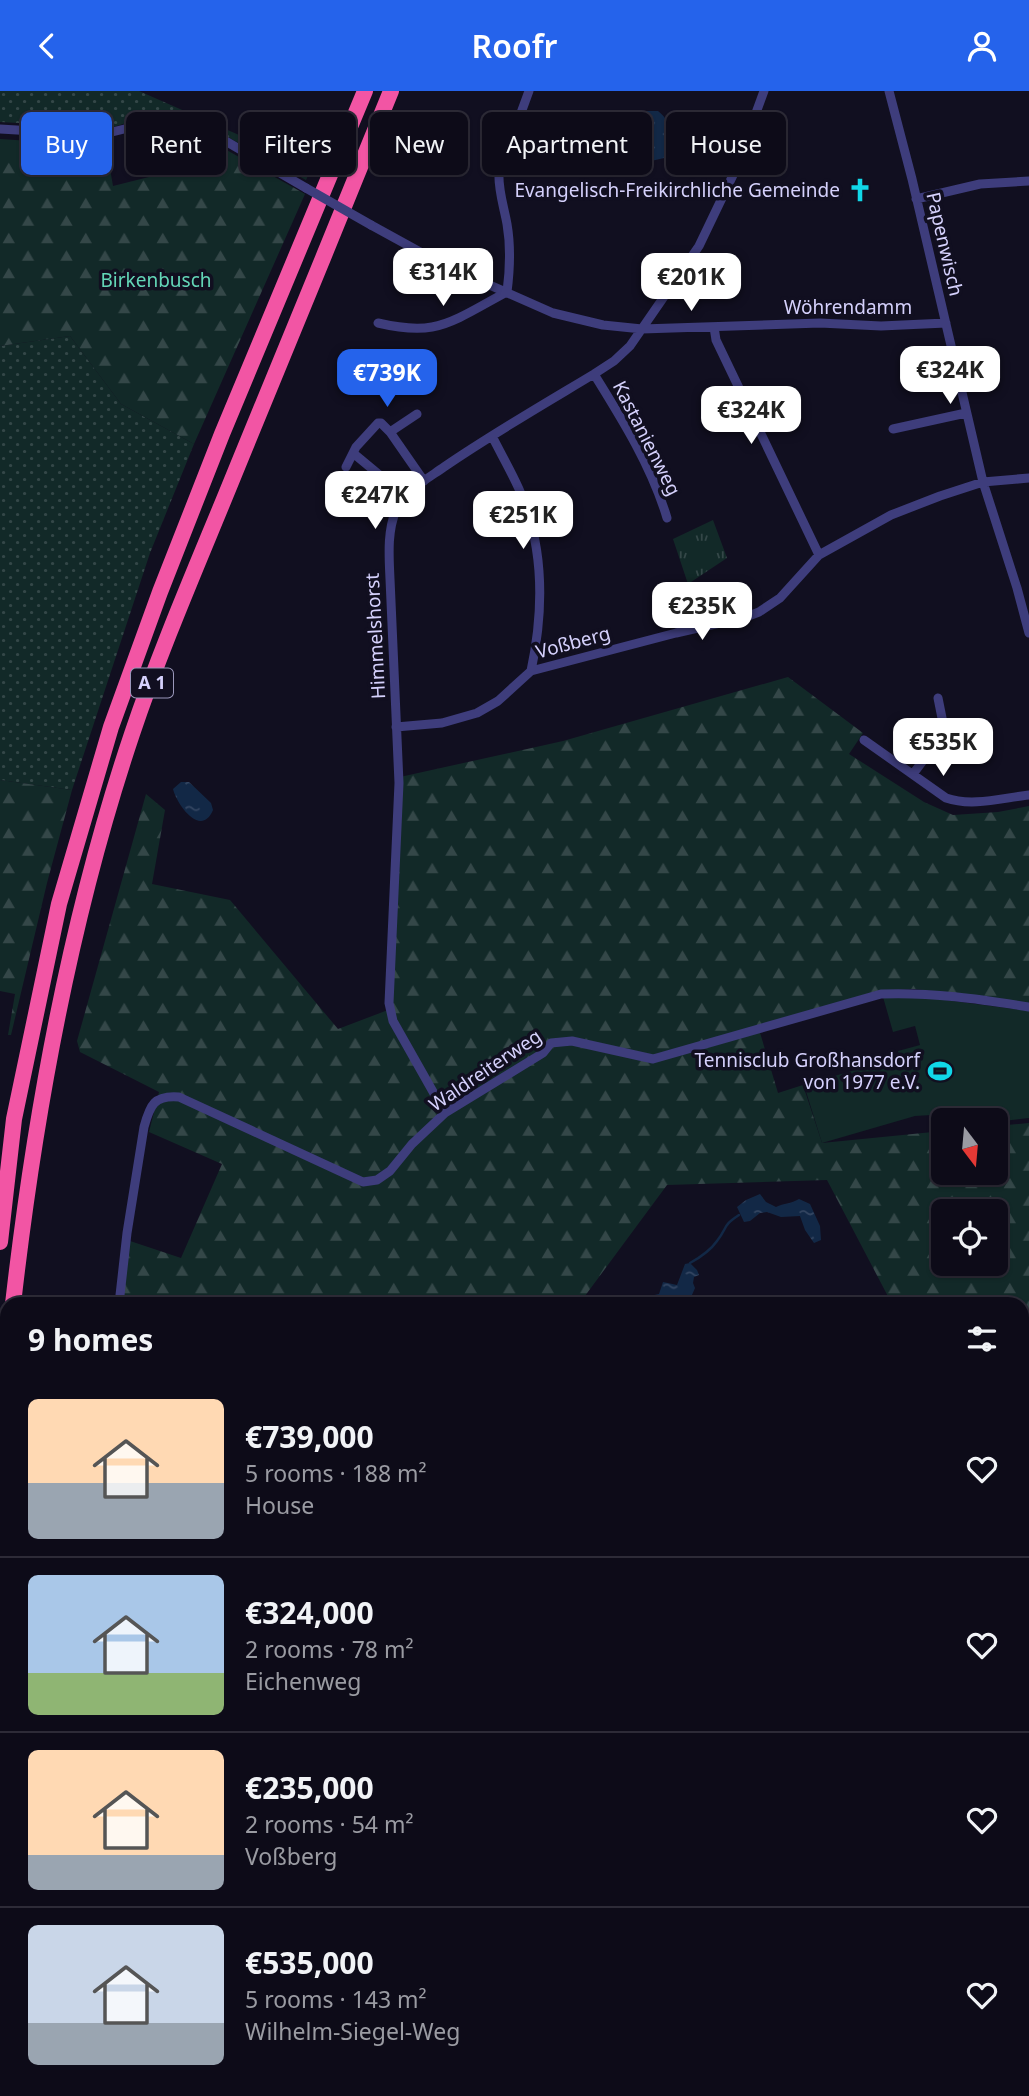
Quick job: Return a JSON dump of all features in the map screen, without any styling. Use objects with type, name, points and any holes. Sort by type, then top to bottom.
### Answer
[{"type":"highway","name":"A 1","points":[[0,1242],[14,1119],[59,904],[111,726],[217,446],[365,91]]},
{"type":"highway","name":"A 1","points":[[14,1297],[37,1120],[57,1015],[81,912],[132,733],[184,597],[391,91]]},
{"type":"street","points":[[378,323],[434,327],[507,292],[509,246],[499,173],[530,91]]},
{"type":"street","name":"Himmelshorst","points":[[445,1113],[393,1021],[389,1003],[398,815],[389,547],[397,508],[424,481],[594,374],[622,353],[642,329],[699,246],[734,173],[764,91]]},
{"type":"street","name":"Papenwisch","points":[[888,91],[946,323]]},
{"type":"street","name":"Wöhrendamm","points":[[0,129],[100,135],[177,116],[186,118],[442,264],[553,313],[603,325],[642,329],[820,323],[946,323]]},
{"type":"street","points":[[916,199],[979,184],[1029,181]]},
{"type":"street","points":[[946,323],[983,482],[1029,633]]},
{"type":"street","points":[[714,327],[716,339],[820,555]]},
{"type":"street","name":"Kastanienweg","points":[[594,374],[618,411],[650,474],[667,518]]},
{"type":"street","points":[[390,432],[417,414]]},
{"type":"street","points":[[892,429],[966,414]]},
{"type":"street","points":[[346,467],[356,447],[378,423],[383,424],[390,432],[424,481]]},
{"type":"street","points":[[492,436],[524,502],[538,552],[540,614],[531,671]]},
{"type":"street","points":[[353,453],[406,497]]},
{"type":"street","name":"Voßberg","points":[[396,727],[442,723],[477,713],[498,701],[531,671],[759,612],[780,599],[820,555],[891,515],[983,482],[1029,478]]},
{"type":"street","points":[[913,774],[943,734],[938,698]]},
{"type":"street","points":[[864,740],[946,798],[957,802],[969,803],[1029,795]]},
{"type":"street","name":"Waldreiterweg","points":[[120,1297],[144,1127],[148,1111],[156,1101],[166,1096],[179,1097],[363,1182],[377,1179],[390,1171],[412,1144],[445,1113],[543,1053],[551,1044],[572,1041],[653,1059],[881,994],[913,992],[976,998],[1029,1007]]},
{"type":"green space","points":[[0,91],[139,91],[187,112],[126,112],[126,123],[112,127],[112,112],[21,112],[21,123],[0,122]]},
{"type":"green space","points":[[226,129],[240,135],[240,144],[226,136]]},
{"type":"green space","name":"Birkenbusch","points":[[0,139],[21,140],[21,175],[111,175],[113,186],[157,175],[226,175],[226,150],[240,158],[240,175],[271,175],[305,194],[194,444],[121,404],[70,336],[0,346]]},
{"type":"green space","points":[[70,336],[121,404],[194,444],[150,553],[72,790],[0,780],[0,346]]},
{"type":"green space","points":[[713,520],[727,558],[688,584],[673,539]]},
{"type":"green space","points":[[788,677],[863,733],[849,754],[924,802],[953,815],[998,812],[1029,806],[1029,1004],[914,989],[877,991],[758,1026],[778,1093],[803,1085],[822,1143],[931,1132],[931,1185],[1008,1185],[1008,1125],[1029,1123],[1029,1297],[888,1297],[827,1180],[667,1185],[584,1297],[117,1297],[127,1240],[181,1258],[222,1164],[149,1132],[159,1092],[80,1052],[77,1041],[146,794],[165,810],[152,884],[230,900],[338,1029],[388,1010],[400,777],[563,741]]},
{"type":"green space","points":[[0,780],[72,790],[11,1035],[8,1035],[15,994],[0,991]]},
{"type":"green space","name":"Tennisclub Großhansdorf von 1977 e.V.","points":[[883,997],[922,997],[1029,1011],[1029,1118],[1008,1121],[1008,1108],[931,1108],[931,1115],[915,1116],[822,1143],[804,1085],[899,1057],[898,1051],[920,1045],[915,1026],[893,1032]]},
{"type":"water","points":[[658,111],[666,120],[664,158],[652,161],[652,112],[646,112]]},
{"type":"water","points":[[181,782],[189,782],[211,803],[213,810],[208,818],[196,820],[184,810],[173,789]]},
{"type":"water","points":[[760,1194],[766,1202],[776,1207],[799,1199],[810,1204],[820,1226],[821,1240],[814,1243],[800,1216],[781,1217],[767,1212],[744,1222],[737,1207]]},
{"type":"water","points":[[690,1263],[699,1275],[694,1277],[695,1288],[691,1297],[650,1297],[659,1294],[663,1282],[677,1285],[685,1264]]},
{"type":"waterway","points":[[690,1263],[711,1248],[727,1224],[739,1215]]},
{"type":"place","name":"Evangelisch-Freikirchliche Gemeinde","points":[[860,190]]},
{"type":"place","name":"Tennisclub Großhansdorf von 1977 e.V.","points":[[940,1071]]}]
